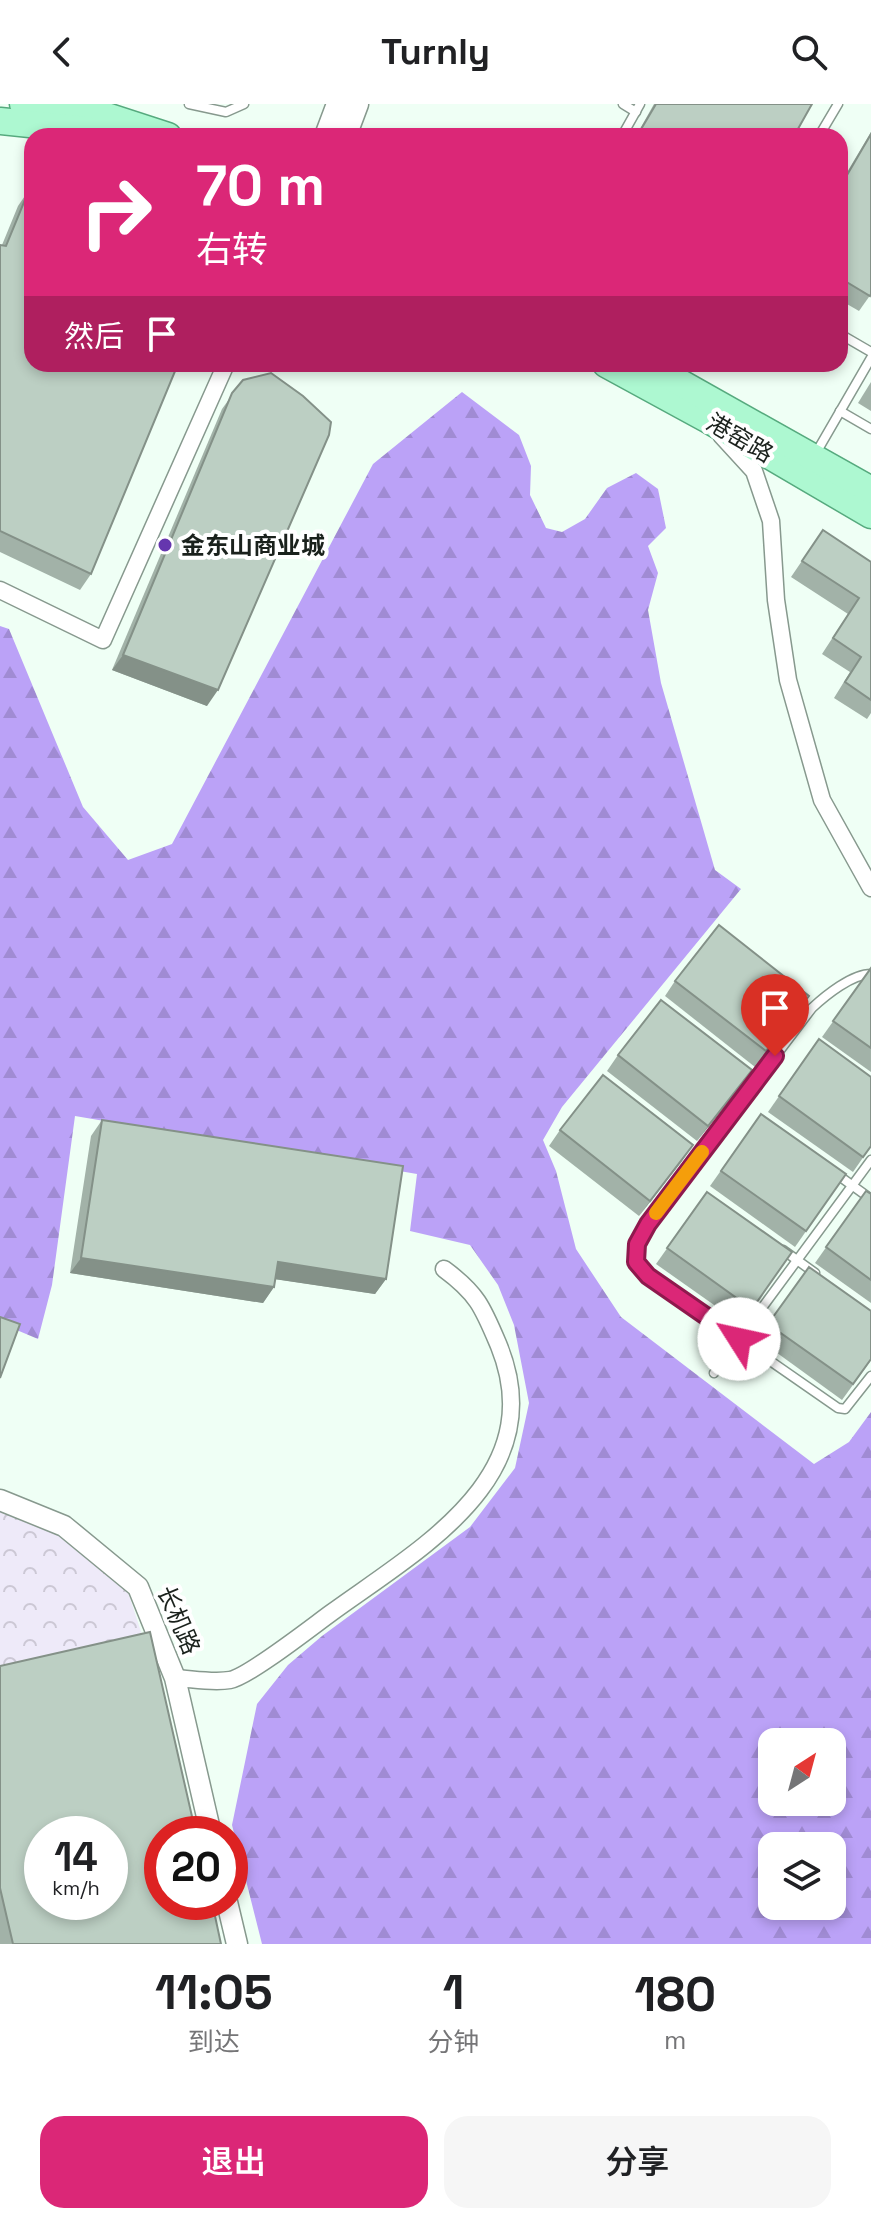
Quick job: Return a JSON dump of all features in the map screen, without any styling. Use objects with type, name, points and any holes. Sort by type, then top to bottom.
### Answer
[{"type":"main road","points":[[23,104],[94,112],[141,128]]},
{"type":"main road","points":[[329,128],[338,104]]},
{"type":"main road","points":[[348,128],[357,104]]},
{"type":"main road","points":[[92,128],[114,120]]},
{"type":"main road","points":[[0,121],[68,128]]},
{"type":"main road","name":"港窑路","points":[[621,372],[871,515]]},
{"type":"main road","name":"港窑路","points":[[661,372],[871,490]]},
{"type":"street","points":[[0,590],[103,640],[222,372]]},
{"type":"street","points":[[707,419],[754,471],[771,521],[776,600],[788,680],[822,800],[871,888]]},
{"type":"street","points":[[175,1678],[233,1680],[273,1655],[442,1532],[478,1495],[499,1463],[509,1424],[511,1389],[503,1356],[482,1304],[463,1283],[444,1269]]},
{"type":"street","name":"长机路","points":[[0,1500],[64,1526],[138,1587],[175,1678],[207,1816]]},
{"type":"street","points":[[231,1920],[237,1944]]},
{"type":"lane","points":[[189,104],[226,112],[244,104]]},
{"type":"lane","points":[[623,104],[638,108],[627,128]]},
{"type":"lane","points":[[824,128],[838,104]]},
{"type":"lane","points":[[813,457],[871,355],[848,339]]},
{"type":"lane","points":[[840,411],[871,429]]},
{"type":"lane","points":[[871,974],[863,974],[812,1008],[648,1224],[637,1244],[636,1262],[648,1276],[838,1408],[845,1409],[871,1376]]},
{"type":"lane","points":[[744,1071],[757,1081]]},
{"type":"lane","points":[[688,1146],[700,1155]]},
{"type":"lane","points":[[714,1373],[871,1160]]},
{"type":"lane","points":[[828,1168],[871,1199]]},
{"type":"lane","points":[[772,1242],[822,1278]]},
{"type":"green space","points":[[462,392],[519,435],[531,466],[530,495],[546,528],[562,532],[585,519],[607,488],[636,473],[658,489],[666,528],[648,546],[658,573],[648,610],[661,683],[715,870],[741,889],[562,1107],[543,1140],[556,1171],[576,1249],[621,1317],[814,1464],[849,1442],[871,1412],[871,1944],[262,1944],[248,1888],[248,1816],[234,1816],[257,1704],[288,1665],[322,1636],[470,1527],[515,1468],[529,1403],[514,1325],[498,1285],[470,1245],[410,1231],[417,1174],[75,1116],[52,1285],[38,1339],[0,1323],[0,626],[9,629],[83,807],[128,860],[172,844],[373,464]]},
{"type":"green space","points":[[0,1511],[55,1533],[128,1592],[144,1641],[0,1675]]},
{"type":"building","points":[[656,104],[812,104],[798,128],[642,128]]},
{"type":"building","points":[[871,134],[870,296],[848,283],[848,173]]},
{"type":"building","points":[[24,202],[24,372],[175,372],[91,574],[0,531],[0,245],[6,246]]},
{"type":"building","points":[[271,373],[303,396],[331,422],[329,435],[218,690],[123,655],[232,393],[243,380]]},
{"type":"building","points":[[823,530],[871,562],[871,700],[845,682],[861,657],[833,638],[859,598],[802,561]]},
{"type":"building","points":[[719,925],[809,996],[766,1051],[675,981]]},
{"type":"building","points":[[871,968],[871,1048],[833,1021]]},
{"type":"building","points":[[661,1000],[752,1070],[708,1126],[618,1055]]},
{"type":"building","points":[[819,1039],[871,1077],[871,1146],[863,1157],[779,1096]]},
{"type":"building","points":[[603,1075],[693,1145],[650,1201],[560,1130]]},
{"type":"building","points":[[761,1114],[846,1174],[806,1231],[721,1171]]},
{"type":"building","points":[[102,1120],[403,1166],[386,1279],[278,1262],[274,1287],[81,1258]]},
{"type":"building","points":[[866,1191],[871,1194],[871,1280],[826,1247]]},
{"type":"building","points":[[707,1192],[792,1252],[752,1309],[667,1248]]},
{"type":"building","points":[[809,1267],[871,1311],[871,1359],[853,1384],[768,1324]]},
{"type":"building","points":[[0,1317],[20,1324],[0,1378]]},
{"type":"building","points":[[150,1632],[192,1816],[144,1816],[144,1920],[216,1920],[221,1944],[13,1944],[0,1888],[0,1666]]},
{"type":"slow traffic","points":[[656,1213],[702,1152]]},
{"type":"place","name":"金东山商业城","points":[[165,545]]},
{"type":"route","points":[[739,1339],[648,1276],[636,1262],[637,1244],[648,1224],[775,1056]]}]
